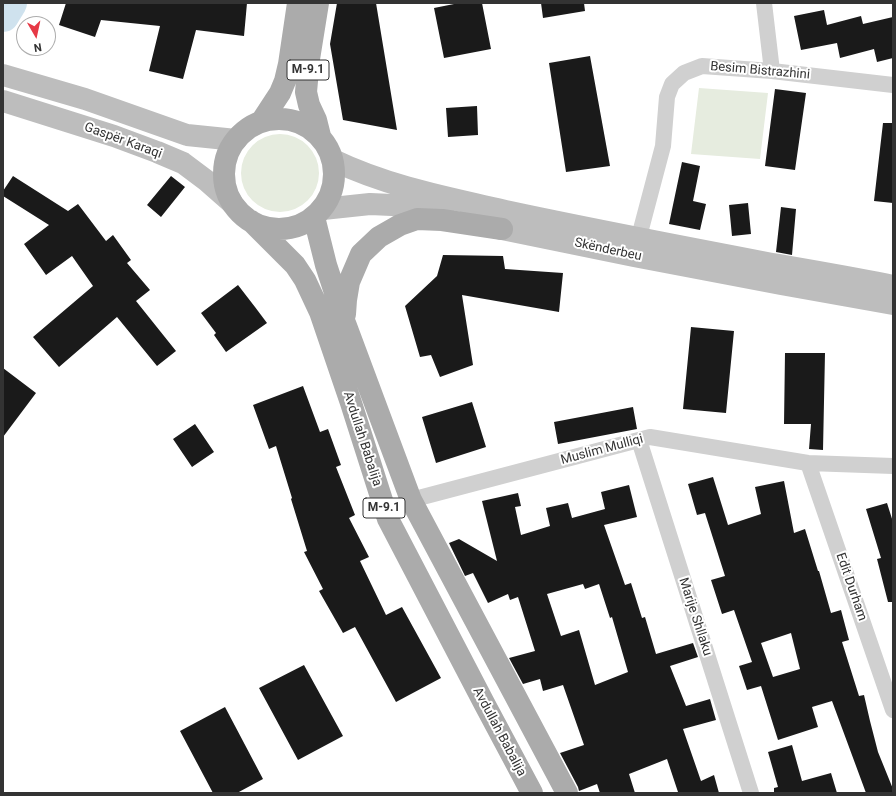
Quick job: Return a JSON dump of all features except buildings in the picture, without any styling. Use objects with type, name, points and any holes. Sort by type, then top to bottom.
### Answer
[{"type":"main road","name":"M-9.1","points":[[260,122],[280,93],[285,80],[289,64],[298,3]]},
{"type":"main road","name":"M-9.1","points":[[318,3],[309,59],[306,92],[320,136]]},
{"type":"main road","name":"Gaspër Karaqi","points":[[3,75],[85,100],[187,135],[236,140]]},
{"type":"main road","name":"Gaspër Karaqi","points":[[3,101],[114,136],[183,163],[207,181],[232,203]]},
{"type":"main road","name":"M-9.1","points":[[282,118],[303,123],[320,136],[330,151],[335,172],[334,185],[330,198],[318,213],[302,224],[290,228],[276,229],[263,227],[240,213],[232,203],[226,191],[224,164],[228,151],[243,132],[260,122],[282,118]]},
{"type":"main road","name":"Skënderbeu","points":[[333,160],[372,177],[408,188],[570,225],[636,247],[781,284],[893,304]]},
{"type":"main road","name":"Skënderbeu","points":[[318,213],[370,204],[392,205],[451,215],[502,229],[636,247],[893,286]]},
{"type":"main road","name":"Avdullah Babalija","points":[[318,213],[326,265],[345,323],[411,500],[567,793]]},
{"type":"main road","points":[[345,323],[346,300],[349,282],[362,254],[379,237],[400,225],[417,219],[442,220],[502,229]]},
{"type":"main road","name":"Avdullah Babalija","points":[[251,221],[295,265],[305,280],[320,312],[388,520],[532,793]]},
{"type":"street","points":[[764,3],[772,70]]},
{"type":"street","name":"Besim Bistrazhini","points":[[636,247],[663,146],[667,97],[672,84],[684,73],[702,66],[772,70],[893,85]]},
{"type":"street","name":"Muslim Mulliqi","points":[[411,500],[650,438],[808,463],[893,466]]},
{"type":"street","name":"Marije Shllaku","points":[[640,440],[751,793]]},
{"type":"street","name":"Edit Durham","points":[[808,463],[893,710]]},
{"type":"shaded area","points":[[699,88],[768,93],[760,159],[691,154]]},
{"type":"shaded area","points":[[280,134],[295,137],[308,145],[316,158],[319,173],[316,188],[308,201],[295,209],[280,212],[265,209],[252,201],[244,188],[241,173],[244,158],[252,145],[265,137]]},
{"type":"waterway","points":[[3,16],[11,3]]}]
